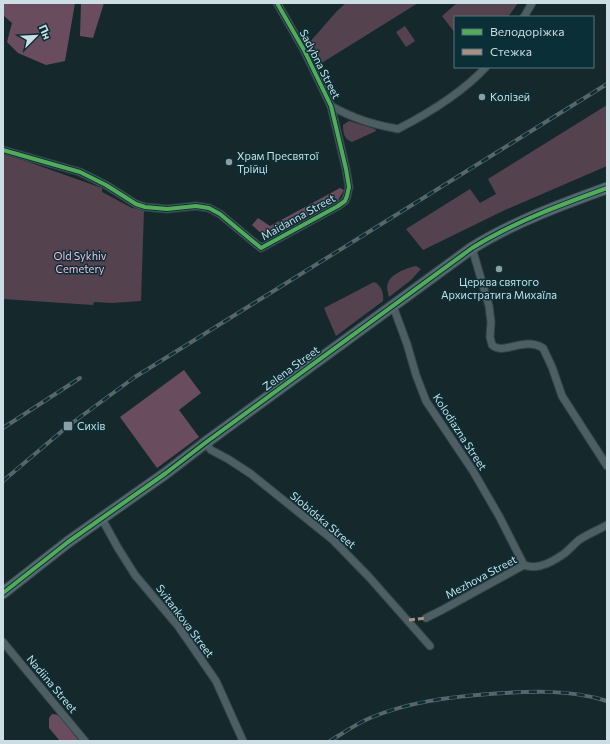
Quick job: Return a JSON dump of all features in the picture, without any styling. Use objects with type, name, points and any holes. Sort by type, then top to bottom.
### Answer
[{"type":"main road","name":"Zelena Street","points":[[3,593],[68,542],[166,473],[472,248],[499,232],[541,213],[607,188]]},
{"type":"street","name":"Sadybna Street","points":[[277,3],[304,50],[331,106],[344,159]]},
{"type":"street","points":[[525,16],[532,3]]},
{"type":"street","points":[[331,106],[354,118],[376,125],[398,129],[441,104],[460,90],[485,68]]},
{"type":"street","name":"Maidanna Street","points":[[3,150],[80,172],[106,184],[136,204],[146,207],[167,209],[196,206],[209,208],[220,214],[261,248],[330,211],[345,201],[349,187],[344,159]]},
{"type":"street","points":[[472,248],[489,306],[491,322],[490,337],[492,345],[497,349],[500,349],[531,343],[543,348],[552,367],[562,396],[607,466]]},
{"type":"street","name":"Kolodiazna Street","points":[[393,306],[424,396],[473,471],[499,516],[524,565]]},
{"type":"street","name":"Slobidska Street","points":[[205,443],[222,457],[228,459],[251,474],[333,540],[369,577],[430,646]]},
{"type":"street","name":"Svitankova Street","points":[[102,519],[135,575],[178,626],[215,680],[244,741]]},
{"type":"street","name":"Mezhova Street","points":[[426,618],[524,565],[530,568],[536,568],[544,565],[566,553],[582,538],[607,524]]},
{"type":"street","name":"Nadiina Street","points":[[3,642],[85,741]]},
{"type":"green space","points":[[346,3],[418,3],[320,64],[309,43]]},
{"type":"green space","points":[[457,3],[518,3],[509,16],[454,16],[454,32],[442,16]]},
{"type":"green space","points":[[405,26],[415,41],[406,47],[396,32]]},
{"type":"green space","points":[[607,105],[607,166],[505,210],[423,250],[406,229],[470,189],[480,203],[496,194],[488,179]]},
{"type":"green space","points":[[349,121],[375,129],[376,131],[352,142],[349,141],[344,135],[343,125]]},
{"type":"green space","name":"Old Sykhiv Cemetery","points":[[3,153],[102,188],[102,192],[132,208],[144,210],[141,301],[112,303],[94,302],[93,305],[3,299]]},
{"type":"green space","points":[[416,266],[421,269],[411,280],[389,297],[387,286],[392,277],[399,272]]},
{"type":"green space","points":[[374,282],[382,290],[383,301],[336,336],[324,308]]},
{"type":"shaded area","points":[[3,3],[75,3],[65,61],[46,65],[18,53],[7,42],[12,23],[3,15]]},
{"type":"shaded area","points":[[81,3],[104,3],[93,38],[80,36]]},
{"type":"shaded area","points":[[340,188],[344,190],[337,202],[265,237],[252,225],[258,218],[270,226]]},
{"type":"shaded area","points":[[184,370],[201,393],[179,410],[199,437],[157,468],[120,417]]},
{"type":"shaded area","points":[[52,714],[59,715],[79,741],[60,741],[49,728],[49,718]]},
{"type":"railway","points":[[3,481],[68,426],[135,377],[607,84]]},
{"type":"railway","points":[[3,428],[80,378]]},
{"type":"railway","points":[[330,741],[360,723],[384,712],[429,701],[474,695],[534,692],[578,694],[607,701]]},
{"type":"marked path","points":[[409,620],[426,618]]},
{"type":"cycle path","points":[[3,150],[80,172],[106,185],[136,204],[145,207],[167,209],[196,206],[209,208],[220,214],[261,248],[338,206],[345,201],[349,187],[331,106],[304,50],[277,3]]},
{"type":"cycle path","points":[[3,593],[68,542],[166,473],[472,248],[521,222],[607,188]]},
{"type":"place","name":"Колізей","points":[[482,97]]},
{"type":"place","name":"Храм Пресвятої Трійці","points":[[229,162]]},
{"type":"place","name":"Церква святого Архистратига Михаїла","points":[[499,269]]},
{"type":"place","name":"Сихів","points":[[68,426]]}]
